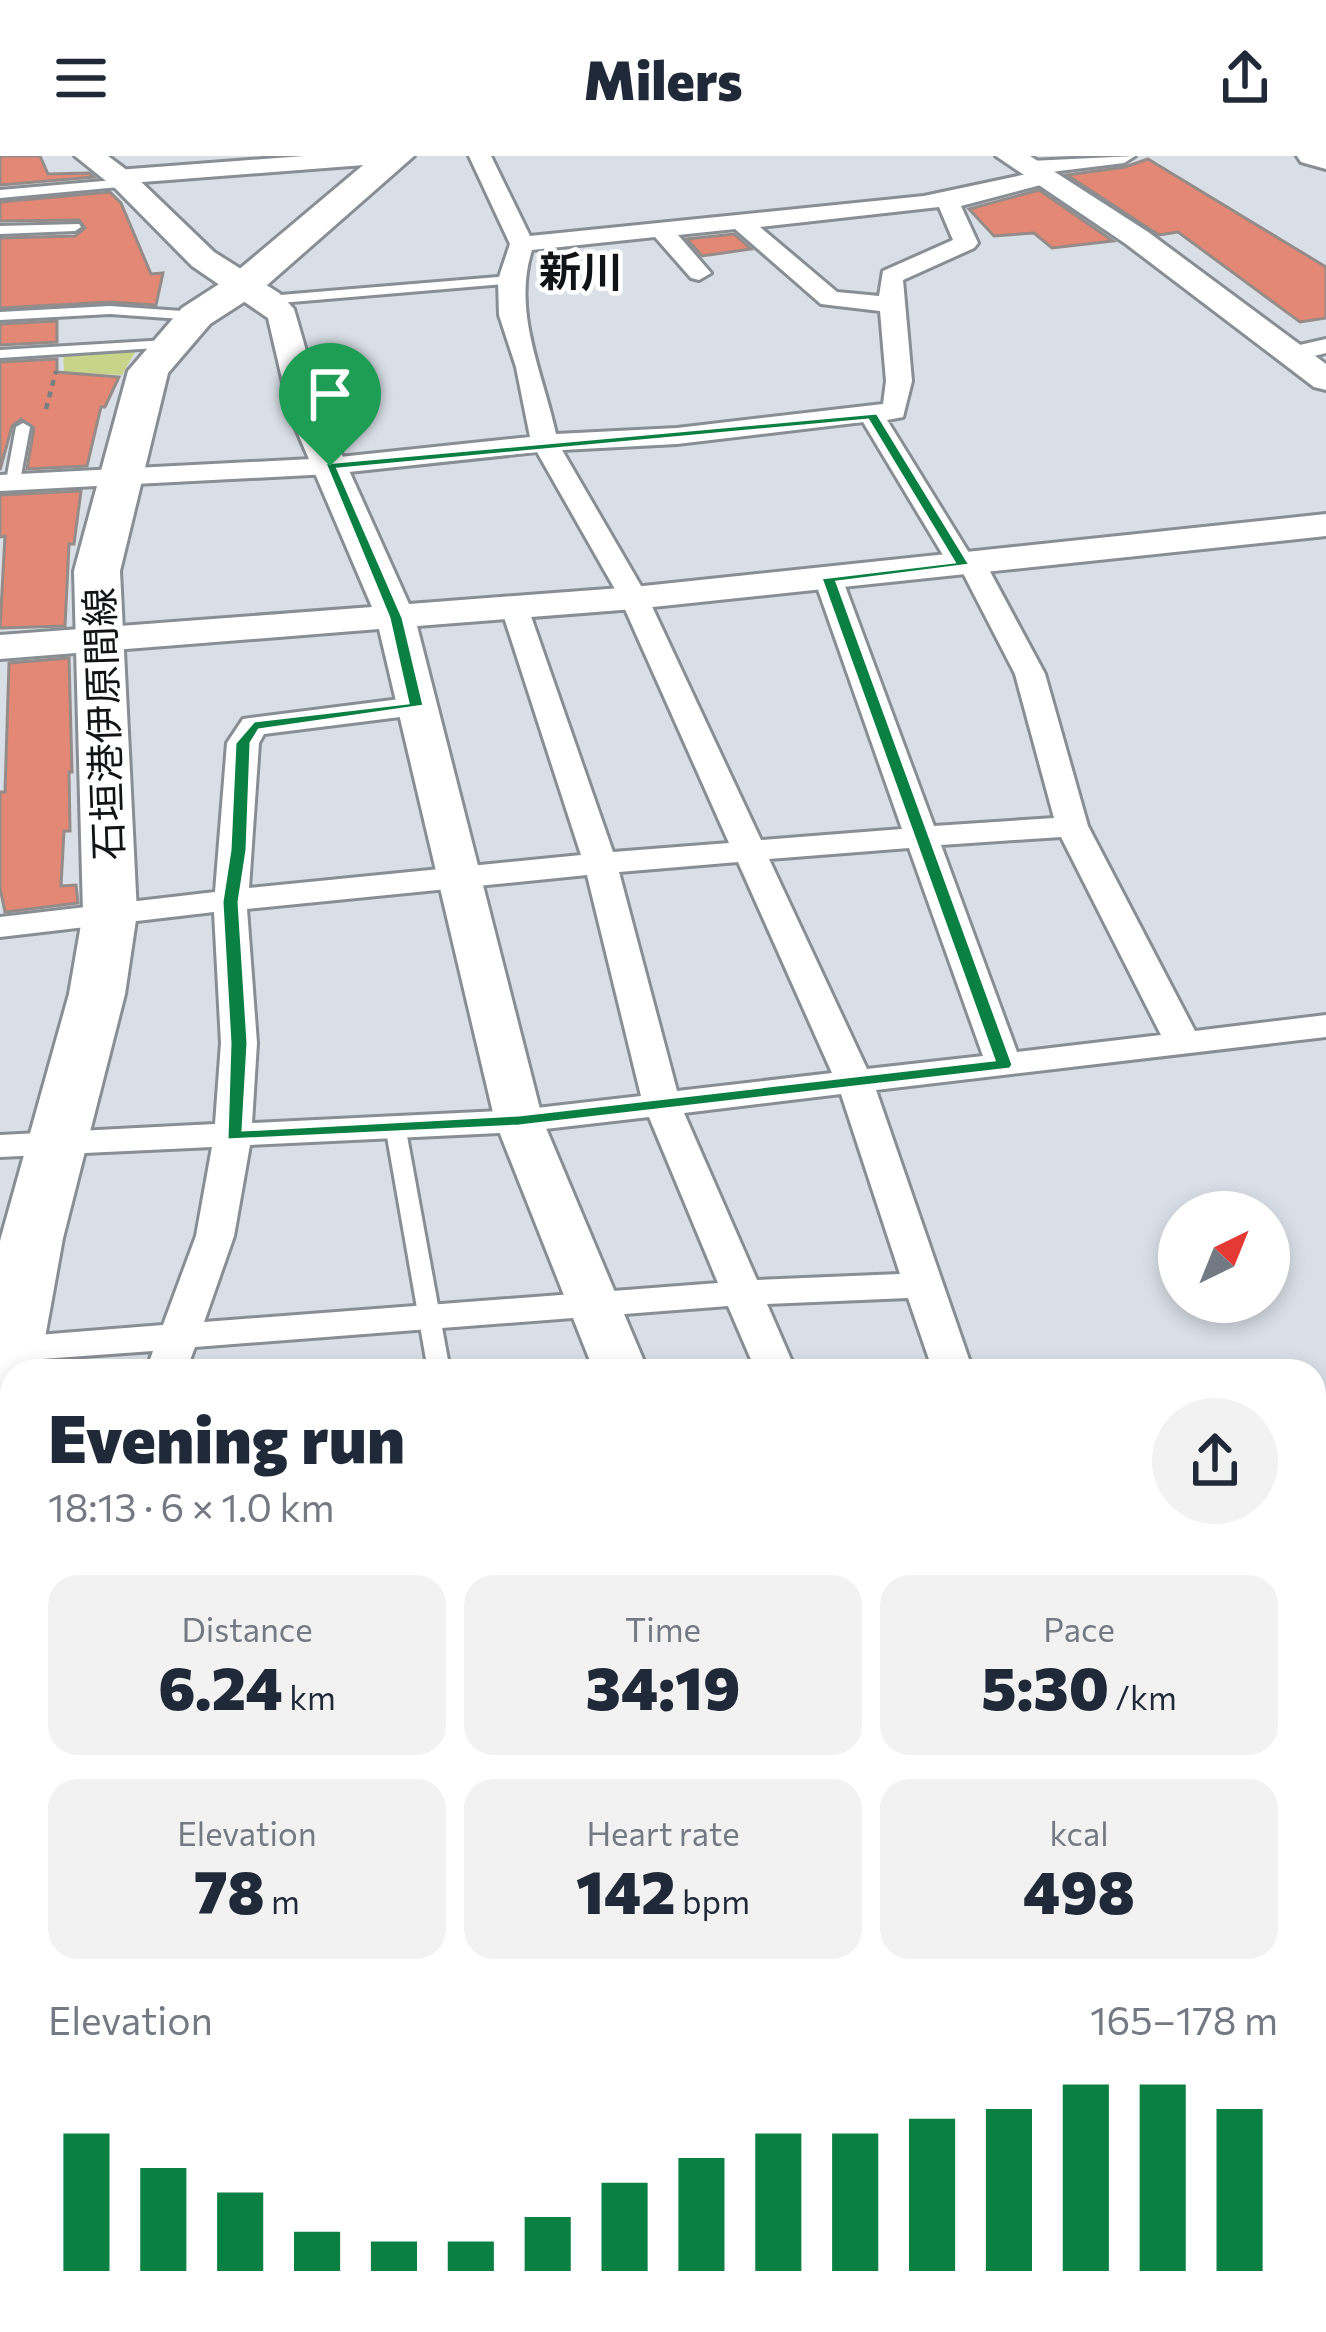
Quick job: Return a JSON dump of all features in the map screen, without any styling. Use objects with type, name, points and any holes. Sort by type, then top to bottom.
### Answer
[{"type":"main road","points":[[181,330],[265,300],[292,246],[393,156]]},
{"type":"main road","name":"石垣港伊原間線","points":[[5,1359],[97,994],[110,913],[98,571],[148,370],[181,330]]},
{"type":"street","points":[[89,156],[121,180],[188,247],[265,300],[308,418],[396,618],[519,1121],[616,1359]]},
{"type":"street","points":[[121,180],[393,156]]},
{"type":"street","points":[[480,156],[522,244],[510,280],[511,315],[529,367],[545,443],[634,598],[856,1085],[949,1359]]},
{"type":"street","points":[[522,244],[924,203],[960,196],[1028,167],[1124,156]]},
{"type":"street","points":[[1311,156],[1326,160]]},
{"type":"street","points":[[1028,167],[1137,238],[1326,380]]},
{"type":"street","points":[[7,482],[330,466],[545,443],[677,436],[894,411],[900,395],[888,304],[891,276],[966,243],[949,204],[960,196]]},
{"type":"street","points":[[736,219],[830,299],[888,304]]},
{"type":"street","points":[[660,230],[699,273]]},
{"type":"street","points":[[188,247],[238,256],[292,246]]},
{"type":"street","points":[[1291,354],[1326,346]]},
{"type":"street","points":[[872,416],[968,564],[1030,674],[1072,826],[1183,1040]]},
{"type":"street","points":[[0,647],[634,598],[1326,525]]},
{"type":"street","points":[[828,578],[1004,1065]]},
{"type":"street","points":[[515,608],[599,862],[662,1105],[770,1359]]},
{"type":"street","points":[[173,1355],[214,1236],[233,1136],[239,1043],[230,902],[238,850],[243,743],[254,726],[416,706]]},
{"type":"street","points":[[0,927],[745,848],[1072,826]]},
{"type":"street","points":[[0,1146],[519,1121],[856,1085],[1183,1040],[1326,1026]]},
{"type":"street","points":[[111,1359],[173,1355],[429,1318],[740,1293],[925,1285]]},
{"type":"lane","points":[[0,194],[121,180]]},
{"type":"lane","points":[[0,230],[76,227]]},
{"type":"lane","points":[[265,300],[510,280]]},
{"type":"lane","points":[[0,316],[149,310],[181,330]]},
{"type":"lane","points":[[0,354],[181,330]]},
{"type":"lane","points":[[7,482],[23,427]]},
{"type":"lane","points":[[395,1125],[438,1359]]},
{"type":"path","points":[[46,409],[56,388],[56,349]]},
{"type":"green space","points":[[139,345],[122,375],[64,372],[63,351]]},
{"type":"building","points":[[0,156],[40,156],[48,174],[89,173],[94,177],[0,185]]},
{"type":"building","points":[[1148,159],[1326,267],[1326,318],[1300,322],[1178,232],[1159,235],[1067,175]]},
{"type":"building","points":[[1039,190],[1113,241],[1052,248],[1034,233],[994,236],[969,209]]},
{"type":"building","points":[[110,192],[121,203],[151,274],[163,273],[156,305],[110,302],[0,308],[0,238],[75,236],[85,228],[79,220],[0,221],[0,202]]},
{"type":"building","points":[[734,234],[751,249],[702,256],[687,239]]},
{"type":"building","points":[[57,321],[57,342],[0,345],[0,324]]},
{"type":"building","points":[[57,359],[57,372],[119,377],[101,407],[87,466],[27,469],[34,428],[21,419],[12,426],[0,470],[0,362]]},
{"type":"building","points":[[81,491],[74,544],[69,544],[65,626],[0,628],[5,536],[0,537],[0,495]]},
{"type":"building","points":[[69,658],[70,831],[64,831],[61,886],[76,885],[78,903],[5,912],[0,888],[0,792],[5,792],[9,663]]},
{"type":"district","name":"新川","points":[[581,272]]},
{"type":"route","points":[[872,416],[963,565],[828,578],[1004,1065],[519,1121],[233,1136],[239,1043],[230,902],[238,850],[243,743],[254,726],[416,706],[396,618],[330,466],[872,416]]}]
